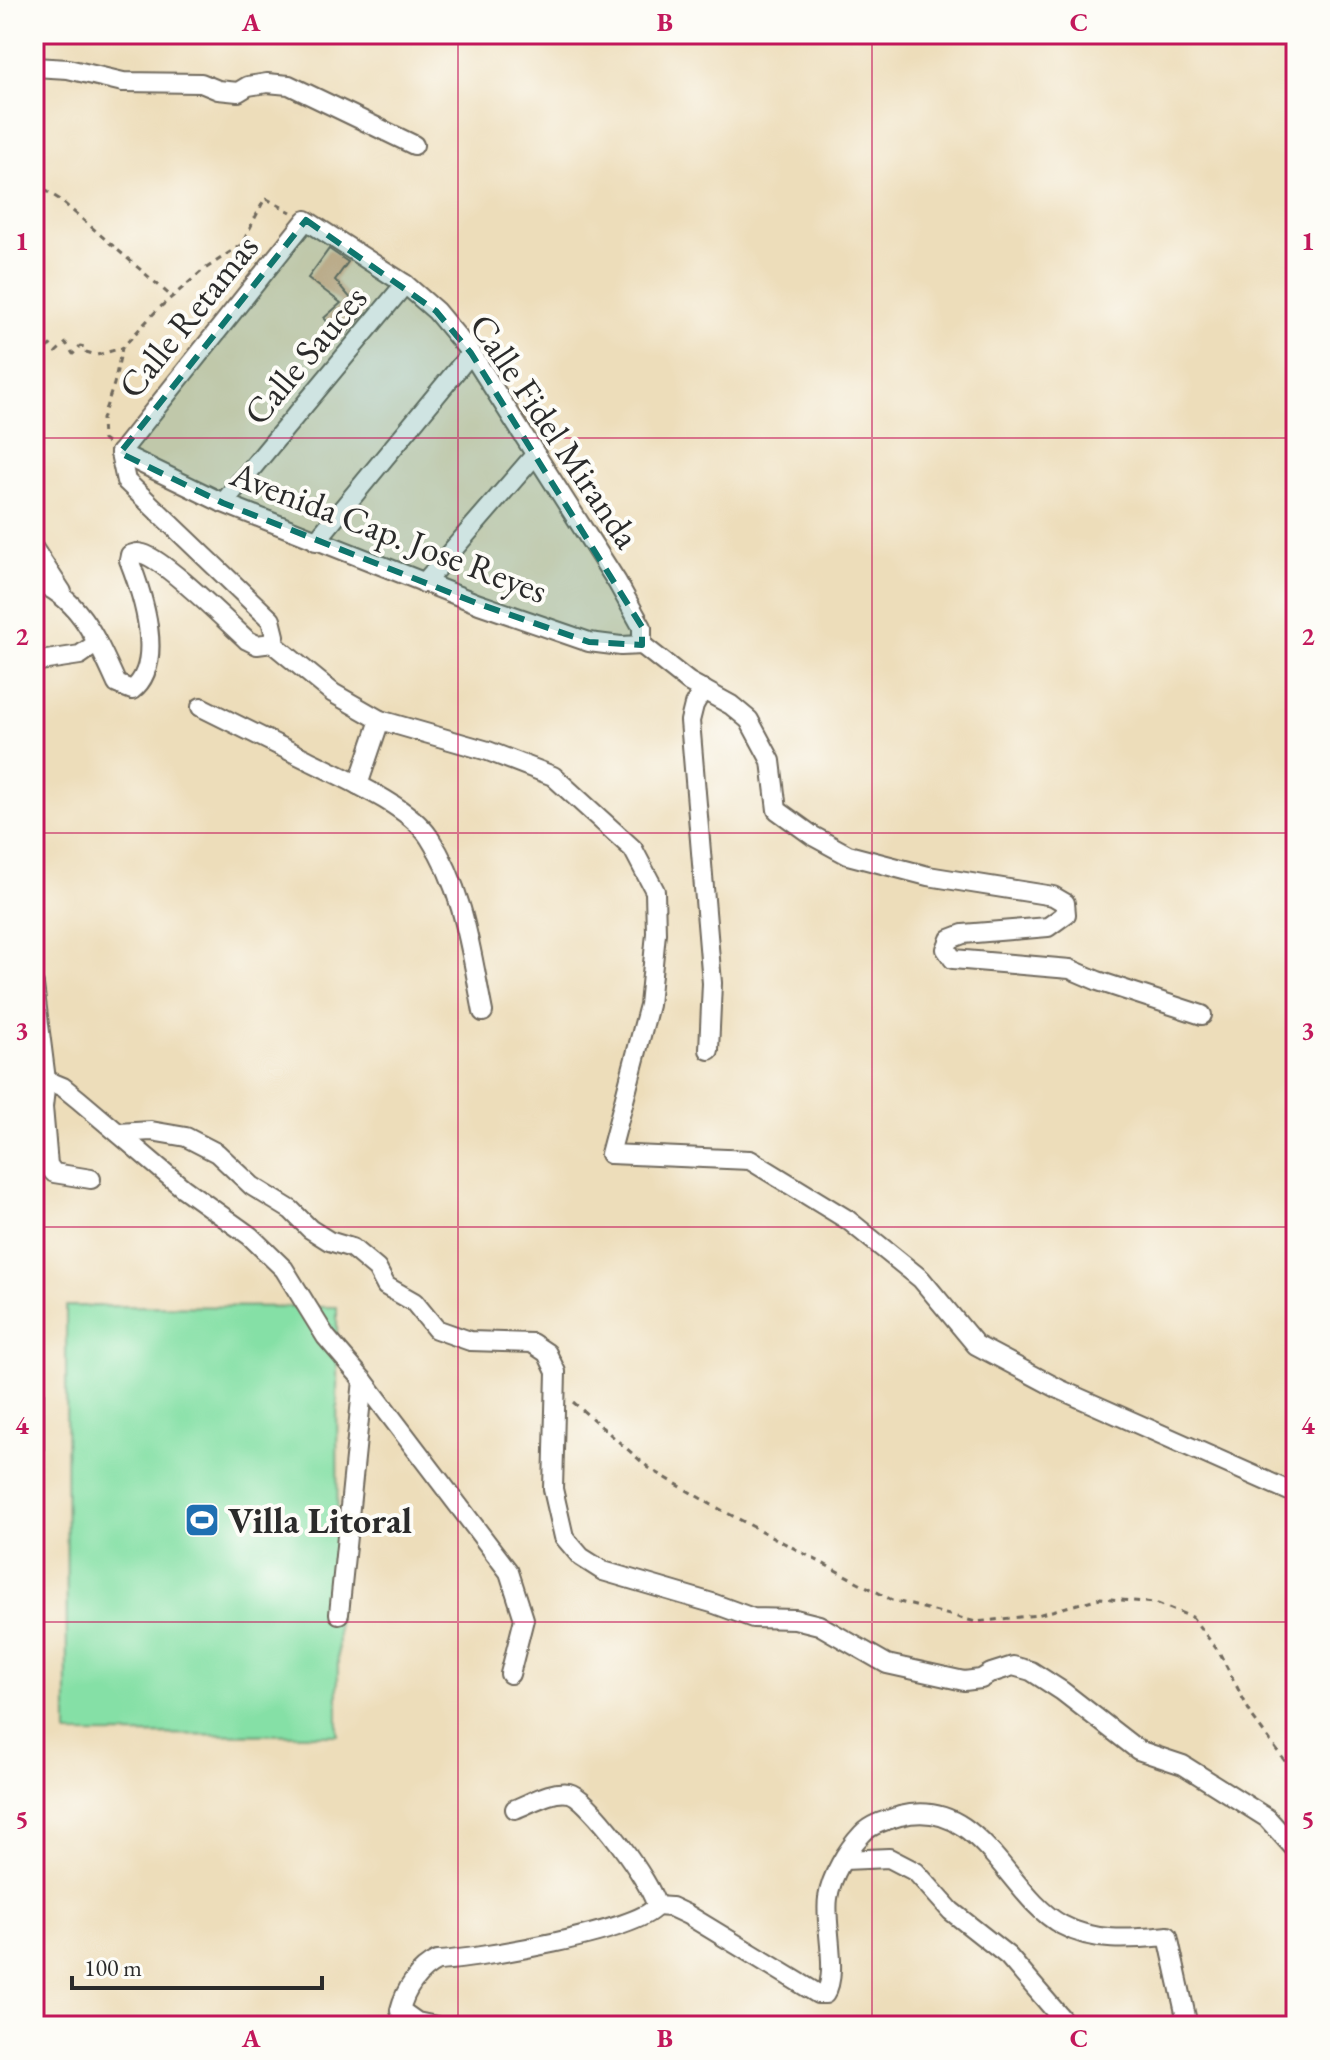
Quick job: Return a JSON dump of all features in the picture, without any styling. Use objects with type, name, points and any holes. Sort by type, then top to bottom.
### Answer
[{"type":"street","points":[[34,67],[68,69],[123,82],[201,83],[218,90],[238,92],[248,86],[267,83],[289,85],[414,145]]},
{"type":"street","name":"Calle Fidel Miranda","points":[[306,220],[405,284],[436,311],[471,353],[617,582],[642,627],[642,645]]},
{"type":"street","name":"Calle Retamas","points":[[120,453],[306,220]]},
{"type":"street","name":"Calle Sauces","points":[[223,503],[405,284]]},
{"type":"street","points":[[316,541],[471,353]]},
{"type":"street","points":[[120,453],[126,481],[271,620],[275,636],[272,643]]},
{"type":"street","name":"Avenida Cap. Jose Reyes","points":[[120,453],[223,503],[424,583],[589,642],[642,645]]},
{"type":"street","points":[[424,583],[535,455]]},
{"type":"street","points":[[34,549],[63,595],[86,621],[117,684],[132,690],[139,684],[147,668],[148,626],[141,592],[129,560],[130,555],[145,554],[163,565],[247,640],[257,645],[272,643],[333,693],[380,720],[488,751],[553,776],[633,849],[655,891],[656,933],[649,1005],[610,1154],[750,1160],[848,1220],[921,1279],[976,1345],[1059,1389],[1296,1494]]},
{"type":"street","points":[[34,581],[63,595]]},
{"type":"street","points":[[34,662],[80,655],[97,643]]},
{"type":"street","points":[[642,645],[689,682],[731,705],[749,720],[771,761],[777,810],[813,836],[848,855],[928,876],[1053,896],[1065,903],[1066,914],[1048,927],[963,934],[950,939],[946,949],[953,959],[1070,969],[1202,1015]]},
{"type":"street","points":[[703,689],[690,721],[712,983],[709,1050]]},
{"type":"street","points":[[201,707],[358,785],[416,821],[437,851],[462,908],[483,1012]]},
{"type":"street","points":[[358,785],[380,720]]},
{"type":"street","points":[[34,985],[48,1165],[54,1173],[91,1179]]},
{"type":"street","points":[[40,1083],[63,1087],[183,1188],[250,1236],[284,1269],[326,1337],[363,1380],[509,1572],[524,1619],[510,1674]]},
{"type":"street","points":[[119,1133],[151,1131],[186,1137],[217,1153],[252,1186],[291,1210],[310,1229],[329,1241],[352,1248],[377,1269],[386,1286],[414,1302],[436,1329],[470,1341],[532,1343],[547,1353],[556,1372],[553,1489],[564,1537],[581,1557],[603,1571],[753,1618],[795,1619],[819,1625],[887,1664],[964,1681],[981,1679],[1013,1666],[1031,1671],[1138,1750],[1183,1765],[1267,1818],[1296,1850]]},
{"type":"street","points":[[339,1614],[363,1380]]},
{"type":"street","points":[[34,1388],[34,1459]]},
{"type":"street","points":[[436,2026],[417,2022],[400,2010],[410,1987],[425,1967],[437,1961],[547,1944],[618,1925],[652,1913],[656,1906],[651,1889],[583,1800],[567,1792],[554,1793],[515,1809]]},
{"type":"street","points":[[656,1906],[671,1907],[688,1915],[821,1995],[828,1989],[830,1974],[828,1899],[832,1882],[864,1831],[884,1820],[916,1812],[948,1819],[964,1826],[1057,1923],[1077,1933],[1121,1940],[1168,1936],[1188,2026]]},
{"type":"street","points":[[844,1860],[889,1858],[916,1872],[951,1911],[1008,1956],[1068,2026]]},
{"type":"path","points":[[34,183],[59,199],[172,297]]},
{"type":"path","points":[[34,345],[38,344],[35,350],[45,350],[50,345],[56,352],[66,343],[73,354],[80,346],[85,347],[86,352],[97,355],[122,348],[202,271],[242,244],[265,198],[306,220]]},
{"type":"path","points":[[120,453],[103,440],[102,419],[122,348]]},
{"type":"path","points":[[555,1384],[649,1468],[712,1505],[892,1600],[976,1622],[1037,1615],[1100,1598],[1155,1603],[1192,1617],[1219,1652],[1253,1718],[1296,1776]]},
{"type":"highlighted area","points":[[306,220],[436,311],[471,353],[642,627],[642,645],[589,642],[479,604],[223,503],[120,453]]},
{"type":"green space","name":"Villa Litoral","points":[[66,1306],[337,1307],[338,1735],[67,1734]]},
{"type":"building","points":[[329,249],[348,262],[335,280],[364,314],[342,338],[324,318],[341,303],[308,278]]},
{"type":"place","name":"Villa Litoral","points":[[202,1520]]}]
